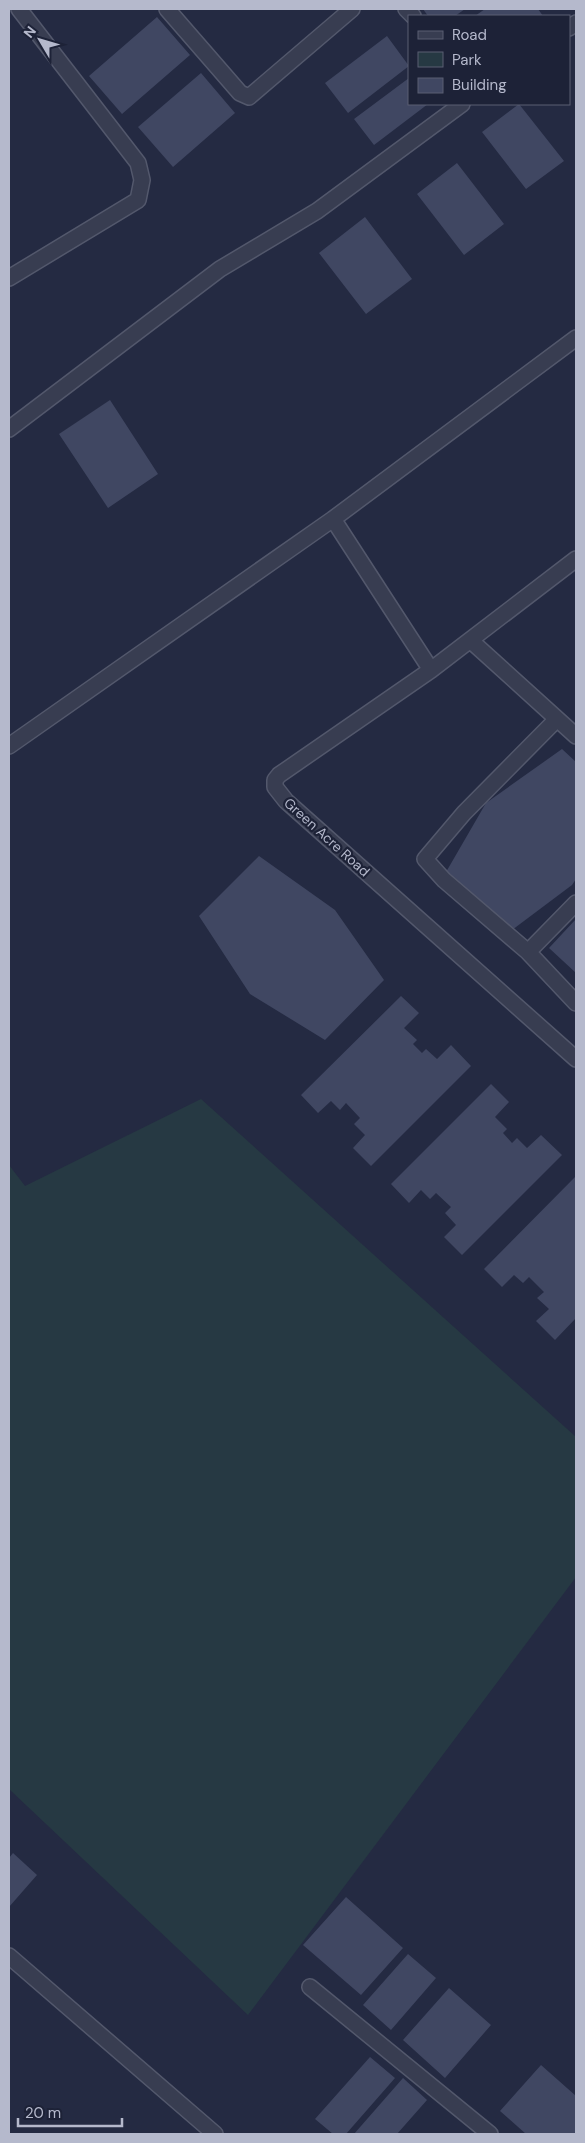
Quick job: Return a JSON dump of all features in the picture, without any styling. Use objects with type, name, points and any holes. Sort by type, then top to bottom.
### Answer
[{"type":"street","points":[[9,278],[138,200],[142,180],[138,163],[20,9]]},
{"type":"street","points":[[167,9],[240,93],[250,97],[352,9]]},
{"type":"street","points":[[9,429],[220,269],[317,212],[461,105]]},
{"type":"street","points":[[9,746],[333,520],[576,338]]},
{"type":"street","points":[[333,520],[431,670]]},
{"type":"street","name":"Green Acre Road","points":[[576,559],[431,670],[279,775],[275,780],[275,787],[286,801],[576,1060]]},
{"type":"street","points":[[470,640],[576,736]]},
{"type":"street","points":[[557,719],[464,813],[425,859],[444,880],[528,952],[576,1003]]},
{"type":"street","points":[[528,952],[576,902]]},
{"type":"street","points":[[9,1956],[215,2134]]},
{"type":"street","points":[[310,1987],[490,2134]]},
{"type":"green space","points":[[201,1099],[576,1437],[576,1577],[248,2015],[9,1789],[9,1165],[25,1186]]},
{"type":"building","points":[[423,9],[465,9],[456,15],[427,15]]},
{"type":"building","points":[[485,9],[538,9],[542,15],[476,15]]},
{"type":"building","points":[[157,17],[190,55],[122,114],[89,76]]},
{"type":"building","points":[[387,36],[408,65],[408,67],[348,113],[325,83]]},
{"type":"building","points":[[201,73],[235,113],[173,167],[138,127]]},
{"type":"building","points":[[408,79],[408,105],[427,105],[374,145],[354,119]]},
{"type":"building","points":[[520,105],[564,161],[526,189],[482,132]]},
{"type":"building","points":[[457,163],[504,224],[464,255],[417,194]]},
{"type":"building","points":[[365,217],[412,279],[366,314],[319,253]]},
{"type":"building","points":[[110,400],[158,474],[108,508],[59,434]]},
{"type":"building","points":[[562,749],[576,762],[576,879],[572,885],[504,936],[442,879],[486,803]]},
{"type":"building","points":[[259,856],[335,910],[384,980],[325,1040],[250,994],[199,916]]},
{"type":"building","points":[[576,919],[576,973],[549,948]]},
{"type":"building","points":[[401,996],[419,1013],[404,1028],[417,1040],[413,1044],[422,1053],[426,1049],[437,1059],[451,1045],[471,1066],[371,1166],[353,1148],[365,1135],[354,1124],[360,1118],[346,1103],[340,1110],[331,1101],[318,1113],[301,1095]]},
{"type":"building","points":[[491,1084],[509,1102],[495,1117],[507,1129],[503,1133],[512,1143],[517,1138],[527,1148],[541,1135],[562,1155],[462,1255],[444,1237],[456,1225],[445,1213],[451,1207],[436,1193],[430,1199],[421,1190],[409,1203],[391,1184]]},
{"type":"building","points":[[576,1176],[576,1318],[555,1340],[536,1321],[549,1309],[537,1298],[544,1292],[529,1277],[523,1283],[514,1275],[502,1287],[484,1269]]},
{"type":"building","points":[[13,1853],[37,1875],[9,1907],[9,1858]]},
{"type":"building","points":[[346,1897],[403,1948],[361,1995],[303,1945]]},
{"type":"building","points":[[408,1954],[436,1978],[391,2030],[363,2005]]},
{"type":"building","points":[[449,1988],[491,2025],[445,2078],[403,2040]]},
{"type":"building","points":[[370,2057],[395,2078],[346,2134],[333,2134],[315,2119]]},
{"type":"building","points":[[541,2065],[576,2096],[576,2134],[526,2134],[500,2111]]},
{"type":"building","points":[[403,2078],[427,2100],[397,2134],[354,2134]]}]
